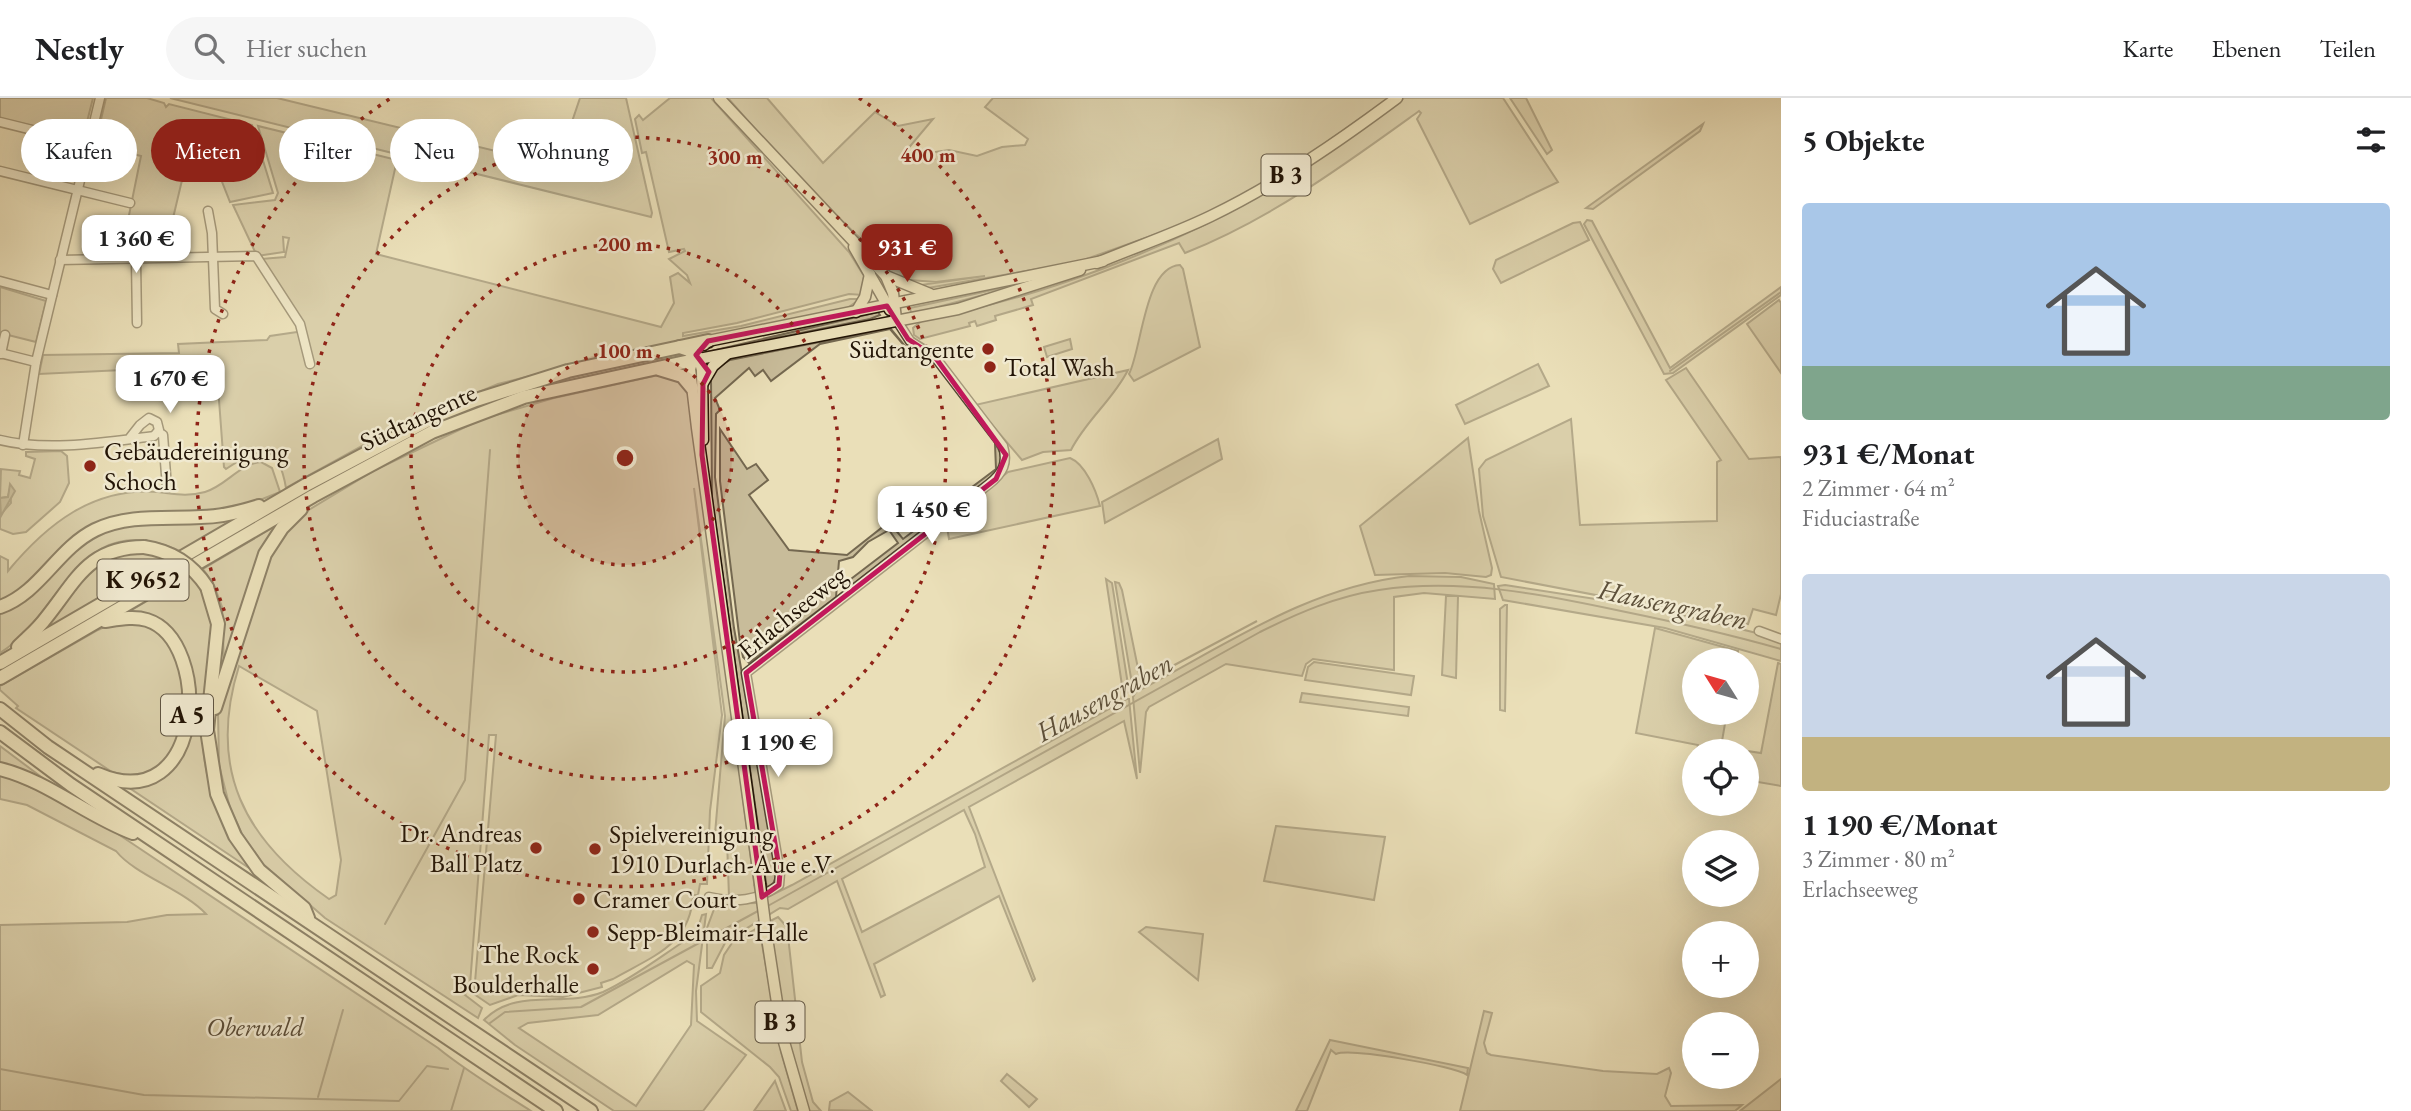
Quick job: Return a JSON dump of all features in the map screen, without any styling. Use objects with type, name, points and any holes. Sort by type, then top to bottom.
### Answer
[{"type":"highway","name":"Südtangente","points":[[3,661],[279,500],[400,433],[476,400],[527,383],[604,362],[708,341]]},
{"type":"highway","points":[[680,347],[696,358]]},
{"type":"highway","name":"Südtangente","points":[[0,678],[313,496],[408,444],[485,410],[557,388],[696,358]]},
{"type":"highway","points":[[652,368],[676,373],[697,386]]},
{"type":"highway","points":[[308,920],[303,908],[259,870],[234,836],[217,794],[208,740],[222,680],[265,554],[282,528],[313,496]]},
{"type":"highway","points":[[0,607],[27,592],[71,546],[106,525],[155,517],[223,516],[279,500]]},
{"type":"highway","name":"K 9652","points":[[3,661],[44,620],[74,579],[89,564],[116,550],[144,547],[167,552],[183,561],[207,587],[216,610],[218,634],[207,714],[208,740]]},
{"type":"highway","name":"A 5","points":[[69,761],[110,779],[139,781],[164,770],[183,744],[187,713],[186,672],[177,644],[165,630],[148,620],[135,618],[97,621]]},
{"type":"highway","name":"A 5","points":[[0,709],[69,761],[591,1111]]},
{"type":"highway","points":[[0,732],[71,785],[556,1111]]},
{"type":"highway","points":[[0,769],[40,785],[113,825],[153,840]]},
{"type":"main road","points":[[720,98],[886,276],[921,292],[937,295]]},
{"type":"main road","name":"Südtangente","points":[[696,358],[896,319],[911,319],[996,299],[1060,279],[1191,226],[1252,195],[1309,160],[1396,98]]},
{"type":"main road","points":[[847,237],[891,305]]},
{"type":"main road","name":"Südtangente","points":[[708,341],[1103,261]]},
{"type":"main road","points":[[856,312],[865,298],[870,273]]},
{"type":"main road","points":[[886,276],[896,319]]},
{"type":"main road","points":[[696,358],[708,341]]},
{"type":"main road","points":[[697,386],[716,362],[727,354]]},
{"type":"main road","name":"B 3","points":[[696,358],[702,455],[766,931],[782,1035],[804,1111]]},
{"type":"street","points":[[95,119],[100,98]]},
{"type":"street","points":[[0,122],[21,127]]},
{"type":"street","points":[[0,171],[130,203]]},
{"type":"street","points":[[23,445],[36,362],[80,182]]},
{"type":"street","points":[[208,211],[215,309],[223,314]]},
{"type":"street","points":[[60,260],[136,261],[256,257],[300,324],[310,365]]},
{"type":"street","points":[[136,261],[137,323]]},
{"type":"street","points":[[0,281],[52,295]]},
{"type":"street","name":"Erlachseeweg","points":[[709,897],[745,900],[761,898],[779,885],[780,873],[746,673],[996,479],[1006,463],[1003,446],[935,357],[910,341],[896,319]]},
{"type":"street","points":[[5,335],[0,354],[36,362]]},
{"type":"street","points":[[129,439],[149,418],[157,422],[158,432]]},
{"type":"street","points":[[0,440],[23,445],[129,439],[154,436],[158,432]]},
{"type":"street","points":[[158,432],[163,435],[167,488]]},
{"type":"street","points":[[1759,631],[1781,639]]},
{"type":"highlighted area","points":[[887,306],[908,339],[935,357],[1006,455],[996,479],[746,673],[780,873],[779,885],[762,897],[702,455],[703,384],[709,372],[696,355],[708,341]]},
{"type":"green space","points":[[0,98],[93,98],[88,119],[21,119],[21,123],[0,118]]},
{"type":"green space","points":[[106,98],[147,98],[164,103],[166,107],[169,104],[228,119],[151,119],[151,182],[182,182],[169,235],[125,235],[141,156],[137,155],[137,119],[101,119]]},
{"type":"green space","points":[[170,98],[277,98],[363,119],[279,119],[279,125],[265,122],[265,119],[255,119]]},
{"type":"green space","points":[[580,98],[626,98],[631,119],[573,119]]},
{"type":"green space","points":[[670,98],[711,98],[849,252],[864,276],[863,295],[849,294],[737,323],[683,333],[683,336],[860,299],[846,309],[589,361],[498,384],[400,425],[286,488],[278,462],[273,455],[266,452],[249,456],[226,469],[224,467],[217,373],[123,370],[39,374],[43,355],[179,353],[178,344],[267,340],[270,336],[304,331],[260,259],[285,257],[289,238],[283,237],[284,252],[257,256],[233,205],[275,200],[278,193],[265,149],[265,128],[279,131],[279,182],[376,182],[376,155],[390,158],[392,182],[376,254],[661,327],[674,303],[670,277],[678,273],[690,283],[687,275],[669,259],[685,251],[669,252],[646,152],[642,153],[635,119],[639,115],[643,120]]},
{"type":"green space","points":[[728,98],[767,98],[823,163],[875,112],[898,126],[933,119],[901,157],[949,150],[977,156],[1002,147],[1025,145],[1028,139],[985,107],[993,98],[1389,98],[1297,163],[1249,192],[1182,225],[1078,262],[920,288],[920,285],[985,276],[936,282],[896,279],[870,248],[795,175]]},
{"type":"green space","points":[[1404,98],[1503,98],[1558,182],[1470,224],[1417,119],[1421,113],[1419,111],[1306,190],[1217,239],[1185,253],[1179,243],[1031,299],[1033,305],[995,316],[996,320],[977,326],[975,321],[969,323],[970,326],[920,339],[914,335],[913,328],[924,319],[1011,299],[1056,285],[1146,252],[1189,232],[1268,191]]},
{"type":"green space","points":[[1510,98],[1526,98],[1552,150],[1547,154]]},
{"type":"green space","points":[[376,122],[390,125],[390,152],[376,149]]},
{"type":"green space","points":[[1703,124],[1700,131],[1593,209],[1586,208]]},
{"type":"green space","points":[[633,129],[651,217],[510,182],[633,182]]},
{"type":"green space","points":[[479,147],[493,150],[493,178],[479,174]]},
{"type":"green space","points":[[265,167],[273,193],[230,202],[222,182],[265,182]]},
{"type":"green space","points":[[1587,220],[1592,221],[1670,368],[1781,287],[1781,295],[1673,373],[1664,374],[1584,224]]},
{"type":"green space","points":[[1580,222],[1589,240],[1501,283],[1493,269],[1496,260]]},
{"type":"green space","points":[[1180,265],[1200,347],[1134,381],[1129,374],[1151,294],[1168,269]]},
{"type":"green space","points":[[1048,278],[919,312],[911,313],[910,308]]},
{"type":"green space","points":[[0,287],[46,301],[36,342],[0,333]]},
{"type":"green space","points":[[1779,300],[1781,303],[1781,373],[1747,324]]},
{"type":"green space","points":[[878,312],[880,315],[870,319],[766,340],[743,348],[707,352]]},
{"type":"green space","points":[[890,328],[909,351],[890,329],[820,344],[771,381],[763,370],[755,376],[749,368],[715,398],[720,410],[716,414],[715,477],[734,628],[777,874],[767,890],[712,499],[711,378],[715,369],[730,360]]},
{"type":"green space","points":[[1070,339],[1072,349],[1047,357],[1044,347]]},
{"type":"green space","points":[[671,354],[681,356],[502,400],[0,673],[0,668],[409,434],[473,408],[538,387]]},
{"type":"green space","points":[[1538,364],[1549,386],[1465,424],[1456,405]]},
{"type":"green space","points":[[1686,368],[1749,459],[1781,457],[1781,594],[1776,615],[1753,609],[1748,624],[1501,577],[1483,516],[1479,469],[1486,460],[1571,419],[1580,525],[1717,521],[1717,462],[1721,460],[1666,380]]},
{"type":"green space","points":[[1128,370],[1071,450],[1043,452],[1022,460],[975,405]]},
{"type":"green space","points":[[663,374],[670,374],[688,388],[756,897],[729,897],[727,840],[715,834],[725,716],[694,488],[722,715],[710,811],[707,884],[700,884],[698,895],[693,895],[691,912],[677,938],[654,956],[601,983],[602,987],[563,997],[518,995],[490,1005],[474,994],[496,735],[489,735],[470,985],[465,995],[482,1008],[478,1018],[325,918],[263,864],[242,834],[230,808],[219,765],[218,712],[275,543],[302,514],[375,470],[482,419],[554,398]],"holes":[[[239,666],[317,711],[341,860],[336,895],[329,899],[299,876],[255,827],[240,799],[231,769],[228,738],[230,703]]]},
{"type":"green space","points":[[720,429],[747,469],[756,464],[768,480],[749,495],[789,550],[847,555],[889,522],[903,539],[996,469],[995,444],[1001,463],[990,479],[847,589],[843,585],[898,543],[889,530],[868,542],[853,557],[839,561],[836,597],[749,663],[743,657],[740,642],[720,481]]},
{"type":"green space","points":[[1468,438],[1479,511],[1492,568],[1491,575],[1375,575],[1360,526]]},
{"type":"green space","points":[[1218,439],[1222,459],[1105,523],[1102,502]]},
{"type":"green space","points":[[61,451],[67,456],[69,483],[60,502],[26,532],[13,534],[0,529],[0,515],[11,503],[10,488],[8,497],[0,498],[1,469],[20,471],[19,475],[30,478],[35,459],[26,456],[26,452]]},
{"type":"green space","points":[[1070,458],[1085,472],[1100,506],[949,539],[946,521],[1008,472]]},
{"type":"green space","points":[[261,462],[272,468],[280,492],[235,510],[114,519],[0,604],[0,556],[8,560],[8,571],[39,538],[73,512],[92,502],[134,492],[199,494],[220,485],[246,467]]},
{"type":"green space","points":[[239,517],[180,551],[146,541],[118,542],[95,553],[76,570],[22,635],[0,653],[0,611],[64,555],[109,527]]},
{"type":"green space","points":[[282,522],[224,664],[222,607],[214,585],[203,569]]},
{"type":"green space","points":[[147,552],[167,558],[43,631],[83,575],[109,559]]},
{"type":"green space","points":[[191,575],[204,595],[210,616],[212,639],[203,733],[207,773],[215,802],[249,868],[128,787],[178,759],[187,660],[172,634],[125,614]]},
{"type":"green space","points":[[1409,576],[1461,577],[1494,584],[1495,599],[1424,593],[1394,597],[1394,670],[1313,659],[1306,664],[1302,676],[1226,664],[1149,707],[1146,712],[1140,773],[1133,697],[1136,692],[1301,605],[1372,582]]},
{"type":"green space","points":[[1106,579],[1112,583],[1129,691],[1121,699],[1123,692]]},
{"type":"green space","points":[[1115,582],[1119,583],[1122,590],[1141,683],[1135,686],[1132,684]]},
{"type":"green space","points":[[1498,586],[1654,608],[1773,637],[1781,641],[1781,661],[1759,655],[1759,648],[1735,648],[1665,628],[1503,600]]},
{"type":"green space","points":[[1446,596],[1458,596],[1456,678],[1442,675]]},
{"type":"green space","points":[[1505,605],[1505,711],[1500,710],[1500,609]]},
{"type":"green space","points":[[141,622],[171,641],[183,677],[182,734],[162,766],[135,777],[112,772],[16,708],[18,706],[0,690],[0,686],[108,625]]},
{"type":"green space","points":[[1655,628],[1727,648],[1682,648],[1682,725],[1725,725],[1722,739],[1682,739],[1682,742],[1636,733]]},
{"type":"green space","points":[[1314,662],[1414,676],[1411,695],[1305,680],[1308,667]]},
{"type":"green space","points":[[1778,663],[1781,664],[1781,786],[1759,782],[1761,753]]},
{"type":"green space","points":[[1302,693],[1409,707],[1408,716],[1300,702]]},
{"type":"green space","points":[[1129,699],[1137,779],[1124,721],[969,807],[1035,979],[1033,981],[999,896],[874,964],[885,995],[881,997],[837,881],[788,909],[780,908],[726,941],[712,968],[707,968],[707,928],[716,904],[756,903]],"holes":[[[964,810],[985,867],[862,932],[842,879]]]},
{"type":"green space","points":[[0,746],[52,785],[0,764]]},
{"type":"green space","name":"Oberwald","points":[[0,774],[44,793],[109,828],[531,1111],[0,1111],[0,925],[127,922],[167,915],[206,914],[185,897],[135,868],[116,851],[27,805],[0,799]]},
{"type":"green space","points":[[1276,826],[1385,837],[1374,900],[1264,881]]},
{"type":"green space","points":[[706,914],[696,991],[697,1021],[746,1055],[703,1111],[614,1111],[515,1045],[484,1020],[510,1004],[588,996],[614,987],[697,931],[702,915]],"holes":[[[687,961],[694,965],[691,1025],[636,1106],[519,1028],[528,1023],[598,1015]]]},
{"type":"green space","points":[[778,917],[787,927],[802,1062],[813,1102],[821,1111],[808,1111],[788,1045],[771,933],[774,932],[772,920]]},
{"type":"green space","points":[[759,927],[781,1052],[798,1111],[791,1111],[779,1077],[770,1067],[701,1012],[701,986],[720,973],[724,955],[732,943]]},
{"type":"green space","points":[[1146,927],[1203,934],[1198,980],[1139,932]]},
{"type":"green space","points":[[1484,1011],[1492,1013],[1484,1043],[1487,1053],[1491,1055],[1603,1071],[1657,1074],[1669,1068],[1671,1073],[1665,1096],[1671,1106],[1742,1105],[1735,1111],[1460,1111]]},
{"type":"green space","points":[[1330,1040],[1468,1068],[1467,1075],[1424,1063],[1361,1053],[1336,1054],[1331,1050],[1307,1111],[1296,1111]]},
{"type":"green space","points":[[1007,1074],[1037,1099],[1029,1107],[1001,1081]]},
{"type":"green space","points":[[1781,1079],[1781,1111],[1740,1111]]},
{"type":"green space","points":[[775,1081],[786,1111],[754,1111]]},
{"type":"green space","points":[[848,1092],[872,1111],[829,1110],[830,1102]]},
{"type":"shaded area","points":[[10,484],[15,491],[1,516],[0,498],[8,497]]},
{"type":"waterway","points":[[1670,371],[1781,292]]},
{"type":"waterway","points":[[385,924],[465,780],[490,450]]},
{"type":"waterway","name":"Hausengraben","points":[[766,907],[1260,632],[1303,612],[1348,596],[1409,587],[1501,590],[1641,615],[1781,649]]},
{"type":"waterway","name":"Hausengraben","points":[[490,1023],[505,1012],[581,1007],[758,911]]},
{"type":"waterway","points":[[318,1097],[343,1010]]},
{"type":"waterway","points":[[0,1069],[144,1095],[399,1101],[427,1066],[448,1069]]},
{"type":"waterway","points":[[451,1111],[464,1068]]},
{"type":"place","name":"Südtangente","points":[[988,349]]},
{"type":"place","name":"Total Wash","points":[[990,367]]},
{"type":"place","name":"Gebäudereinigung Schoch","points":[[90,466]]},
{"type":"place","name":"Dr. Andreas Ball Platz","points":[[536,848]]},
{"type":"place","name":"Spielvereinigung 1910 Durlach-Aue e.V.","points":[[595,849]]},
{"type":"place","name":"Cramer Court","points":[[579,899]]},
{"type":"place","name":"Sepp-Bleimair-Halle","points":[[593,932]]},
{"type":"place","name":"The Rock Boulderhalle","points":[[593,969]]}]
